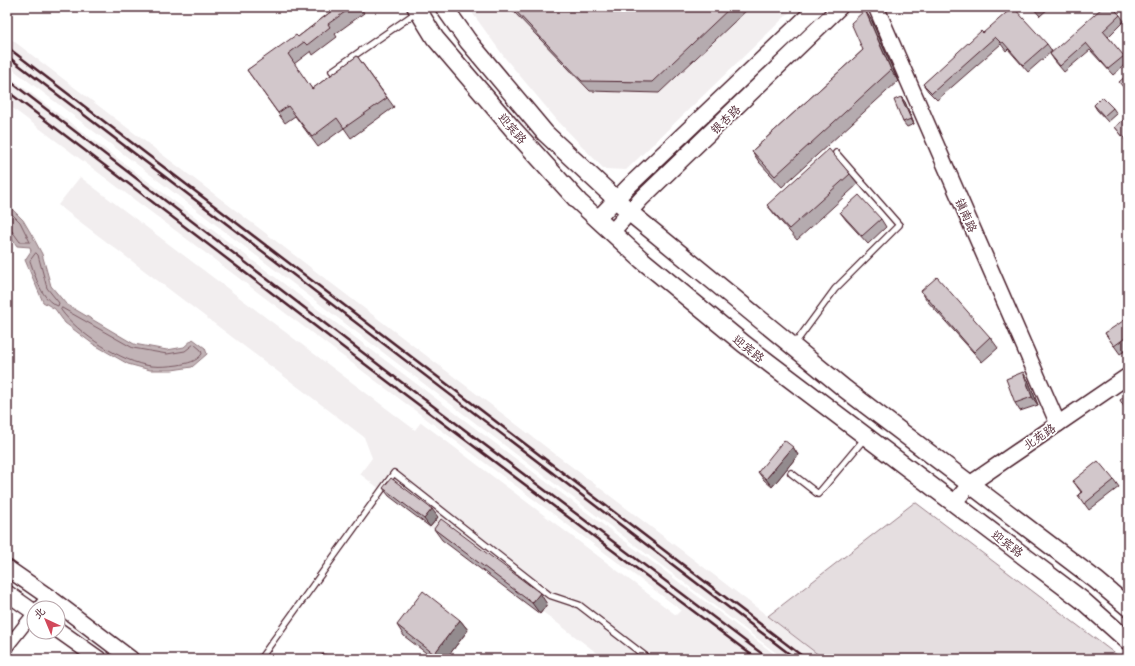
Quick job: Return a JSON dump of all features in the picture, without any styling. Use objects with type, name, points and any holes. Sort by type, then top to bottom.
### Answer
[{"type":"main road","name":"迎宾路","points":[[444,7],[468,41],[545,133],[616,200],[845,389],[1096,580],[1128,607]]},
{"type":"main road","name":"迎宾路","points":[[417,9],[435,38],[512,128],[579,202],[642,260],[744,344],[1082,600],[1128,641]]},
{"type":"street","name":"银杏路","points":[[597,219],[817,7]]},
{"type":"street","name":"银杏路","points":[[612,232],[630,212],[840,7]]},
{"type":"street","name":"镇南路","points":[[876,7],[1058,424]]},
{"type":"street","name":"北苑路","points":[[954,503],[970,484],[1128,376]]},
{"type":"street","points":[[7,568],[48,596],[131,659]]},
{"type":"street","points":[[7,593],[26,607]]},
{"type":"street","points":[[45,600],[48,596]]},
{"type":"street","points":[[7,647],[26,623]]},
{"type":"street","points":[[66,636],[99,659]]},
{"type":"lane","points":[[332,71],[417,9]]},
{"type":"lane","points":[[793,346],[834,289],[854,267],[899,225],[836,153]]},
{"type":"lane","points":[[792,473],[818,494],[866,436]]},
{"type":"lane","points":[[260,659],[394,473],[549,595],[579,605],[650,659]]},
{"type":"shaded area","points":[[468,7],[795,7],[626,170],[604,169],[557,120],[505,58]]},
{"type":"shaded area","points":[[7,36],[824,659],[784,659],[7,65]]},
{"type":"shaded area","points":[[7,75],[781,659],[605,659],[360,474],[372,458],[364,437],[58,205],[80,177],[415,430],[421,422],[676,615],[681,610],[7,104]]},
{"type":"shaded area","points":[[915,502],[1122,659],[824,659],[768,616]]},
{"type":"water","points":[[7,204],[23,220],[42,254],[51,286],[66,304],[134,344],[167,350],[184,347],[193,339],[205,348],[207,354],[192,367],[172,370],[150,370],[128,364],[93,344],[65,323],[55,309],[43,302],[25,260],[31,251],[30,247],[17,246],[7,232]]},
{"type":"building","points":[[337,7],[352,7],[328,24],[330,27],[307,45],[304,42],[288,54],[312,89],[357,56],[387,98],[344,128],[337,118],[312,137],[288,106],[278,113],[247,70],[296,35],[298,37]]},
{"type":"building","points":[[512,7],[731,7],[652,82],[582,81]]},
{"type":"building","points":[[1013,7],[1047,44],[1023,65],[1003,42],[1001,43],[995,37],[932,93],[923,84],[981,31],[983,33]]},
{"type":"building","points":[[1103,7],[1112,7],[1120,15],[1103,31],[1124,56],[1108,69],[1086,43],[1060,66],[1050,54]]},
{"type":"building","points":[[865,10],[891,70],[775,176],[752,151],[863,50],[851,23]]},
{"type":"building","points":[[1128,74],[1128,93],[1119,82]]},
{"type":"building","points":[[901,97],[911,119],[903,122],[894,100]]},
{"type":"building","points":[[1102,97],[1113,108],[1104,116],[1094,105]]},
{"type":"building","points":[[1128,116],[1128,134],[1124,138],[1115,127]]},
{"type":"building","points":[[829,149],[850,174],[789,229],[767,205]]},
{"type":"building","points":[[859,195],[881,219],[862,236],[840,212]]},
{"type":"building","points":[[937,277],[990,337],[974,352],[921,291]]},
{"type":"building","points":[[1126,319],[1128,322],[1128,336],[1114,346],[1105,333]]},
{"type":"building","points":[[1023,372],[1032,397],[1015,403],[1006,379]]},
{"type":"building","points":[[1128,394],[1128,409],[1126,410],[1120,400]]},
{"type":"building","points":[[784,440],[793,447],[766,479],[758,472]]},
{"type":"building","points":[[1098,461],[1114,480],[1084,504],[1078,495],[1082,492],[1073,481]]},
{"type":"building","points":[[391,478],[432,509],[424,519],[383,488]]},
{"type":"building","points":[[441,519],[540,593],[532,603],[434,529]]},
{"type":"building","points":[[423,591],[460,620],[434,654],[397,625]]},
{"type":"railway","points":[[7,47],[806,659]]},
{"type":"railway","points":[[7,56],[796,659]]},
{"type":"railway","points":[[7,79],[392,375],[769,659]]},
{"type":"railway","points":[[7,91],[387,381],[757,659]]}]
